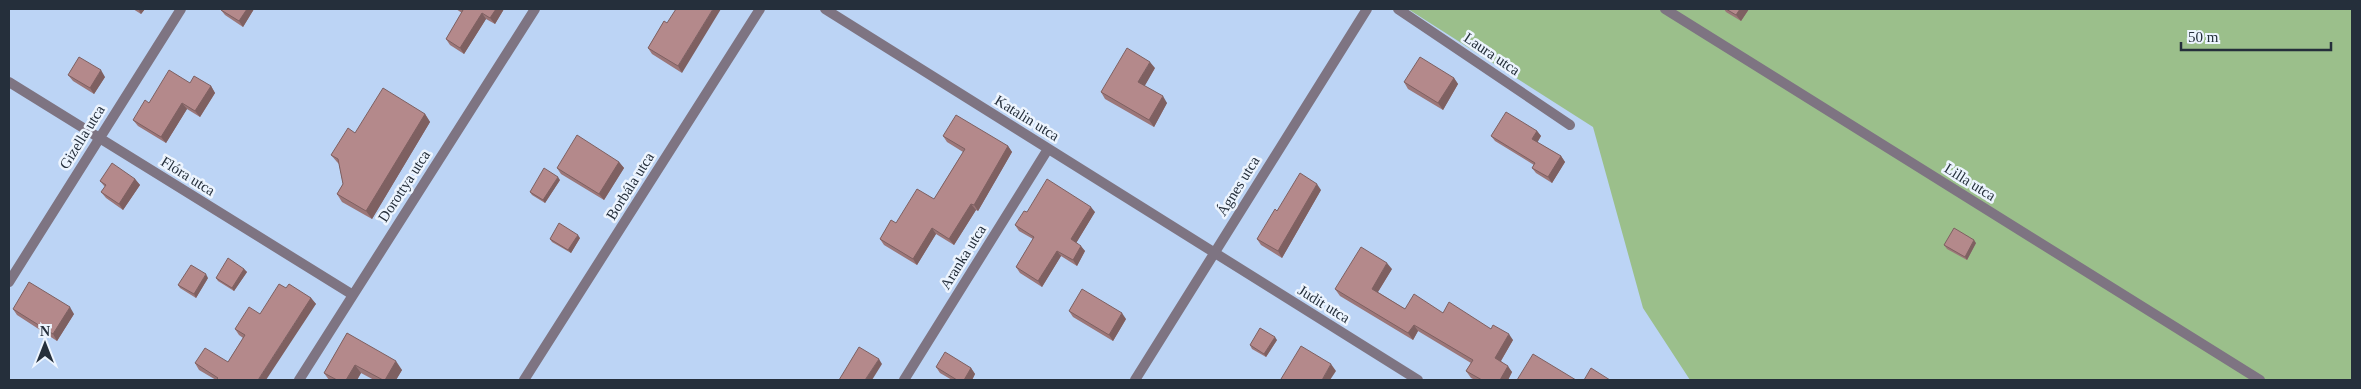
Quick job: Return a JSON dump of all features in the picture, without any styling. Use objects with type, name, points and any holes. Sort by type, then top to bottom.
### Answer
[{"type":"street","name":"Gizella utca","points":[[9,282],[181,9]]},
{"type":"street","name":"Dorottya utca","points":[[299,380],[535,9]]},
{"type":"street","name":"Borbála utca","points":[[524,380],[760,9]]},
{"type":"street","name":"Katalin utca","points":[[825,9],[1213,253]]},
{"type":"street","name":"Ágnes utca","points":[[1134,380],[1367,9]]},
{"type":"street","name":"Laura utca","points":[[1398,9],[1570,124]]},
{"type":"street","name":"Lilla utca","points":[[1664,9],[2260,380]]},
{"type":"street","name":"Flóra utca","points":[[9,82],[352,295]]},
{"type":"street","name":"Aranka utca","points":[[904,380],[1048,149]]},
{"type":"street","name":"Judit utca","points":[[1213,253],[1418,380]]},
{"type":"green space","points":[[1408,9],[2352,9],[2352,380],[1690,380],[1643,308],[1593,127]]},
{"type":"building","points":[[222,9],[247,9],[239,21]]},
{"type":"building","points":[[461,9],[496,9],[490,18],[482,13],[460,48],[446,39],[463,10]]},
{"type":"building","points":[[676,9],[713,9],[678,66],[648,48],[664,21],[667,23]]},
{"type":"building","points":[[1726,9],[1740,9],[1736,15]]},
{"type":"building","points":[[1127,48],[1150,62],[1138,82],[1163,96],[1149,120],[1101,92]]},
{"type":"building","points":[[79,57],[101,70],[90,88],[68,75]]},
{"type":"building","points":[[1420,57],[1454,78],[1438,103],[1404,82]]},
{"type":"building","points":[[169,70],[190,83],[194,76],[211,86],[195,111],[182,103],[161,137],[133,120],[145,100],[149,103]]},
{"type":"building","points":[[383,88],[425,114],[366,211],[337,194],[343,184],[338,159],[331,155],[348,128],[355,133]]},
{"type":"building","points":[[1506,112],[1537,131],[1532,139],[1561,156],[1548,177],[1532,168],[1535,163],[1491,136]]},
{"type":"building","points":[[956,115],[1008,146],[974,205],[971,204],[949,239],[932,228],[913,259],[880,239],[891,220],[896,223],[917,189],[934,199],[965,149],[943,136]]},
{"type":"building","points":[[577,135],[619,162],[599,194],[557,168]]},
{"type":"building","points":[[112,163],[135,179],[119,204],[101,192],[106,185],[100,181]]},
{"type":"building","points":[[544,168],[558,177],[543,200],[530,192]]},
{"type":"building","points":[[1300,173],[1317,184],[1278,251],[1257,239]]},
{"type":"building","points":[[1047,179],[1091,207],[1071,239],[1081,246],[1073,260],[1057,251],[1038,281],[1016,267],[1034,237],[1015,225],[1024,211],[1027,212]]},
{"type":"building","points":[[559,223],[578,235],[568,250],[550,239]]},
{"type":"building","points":[[1954,228],[1974,240],[1965,257],[1944,245]]},
{"type":"building","points":[[1361,247],[1387,263],[1372,289],[1405,309],[1414,294],[1443,313],[1449,302],[1491,329],[1493,325],[1509,334],[1495,358],[1508,366],[1500,380],[1482,380],[1466,371],[1473,360],[1414,325],[1408,333],[1335,289]]},
{"type":"building","points":[[228,258],[244,269],[232,288],[216,278]]},
{"type":"building","points":[[191,265],[206,274],[194,294],[178,285]]},
{"type":"building","points":[[29,282],[70,307],[53,334],[13,309]]},
{"type":"building","points":[[279,284],[286,288],[289,284],[311,298],[258,380],[216,380],[218,378],[195,363],[205,348],[228,362],[245,335],[235,329],[249,307],[260,314]]},
{"type":"building","points":[[1082,289],[1122,313],[1109,335],[1069,311]]},
{"type":"building","points":[[1260,328],[1275,337],[1264,354],[1250,345]]},
{"type":"building","points":[[347,333],[396,361],[385,380],[355,365],[346,380],[337,380],[324,373]]},
{"type":"building","points":[[1301,346],[1331,364],[1322,380],[1281,379]]},
{"type":"building","points":[[859,347],[879,359],[865,380],[839,380]]},
{"type":"building","points":[[945,352],[971,368],[964,380],[957,380],[936,367]]},
{"type":"building","points":[[1533,354],[1576,380],[1517,380]]},
{"type":"building","points":[[1591,368],[1610,380],[1584,380]]}]
